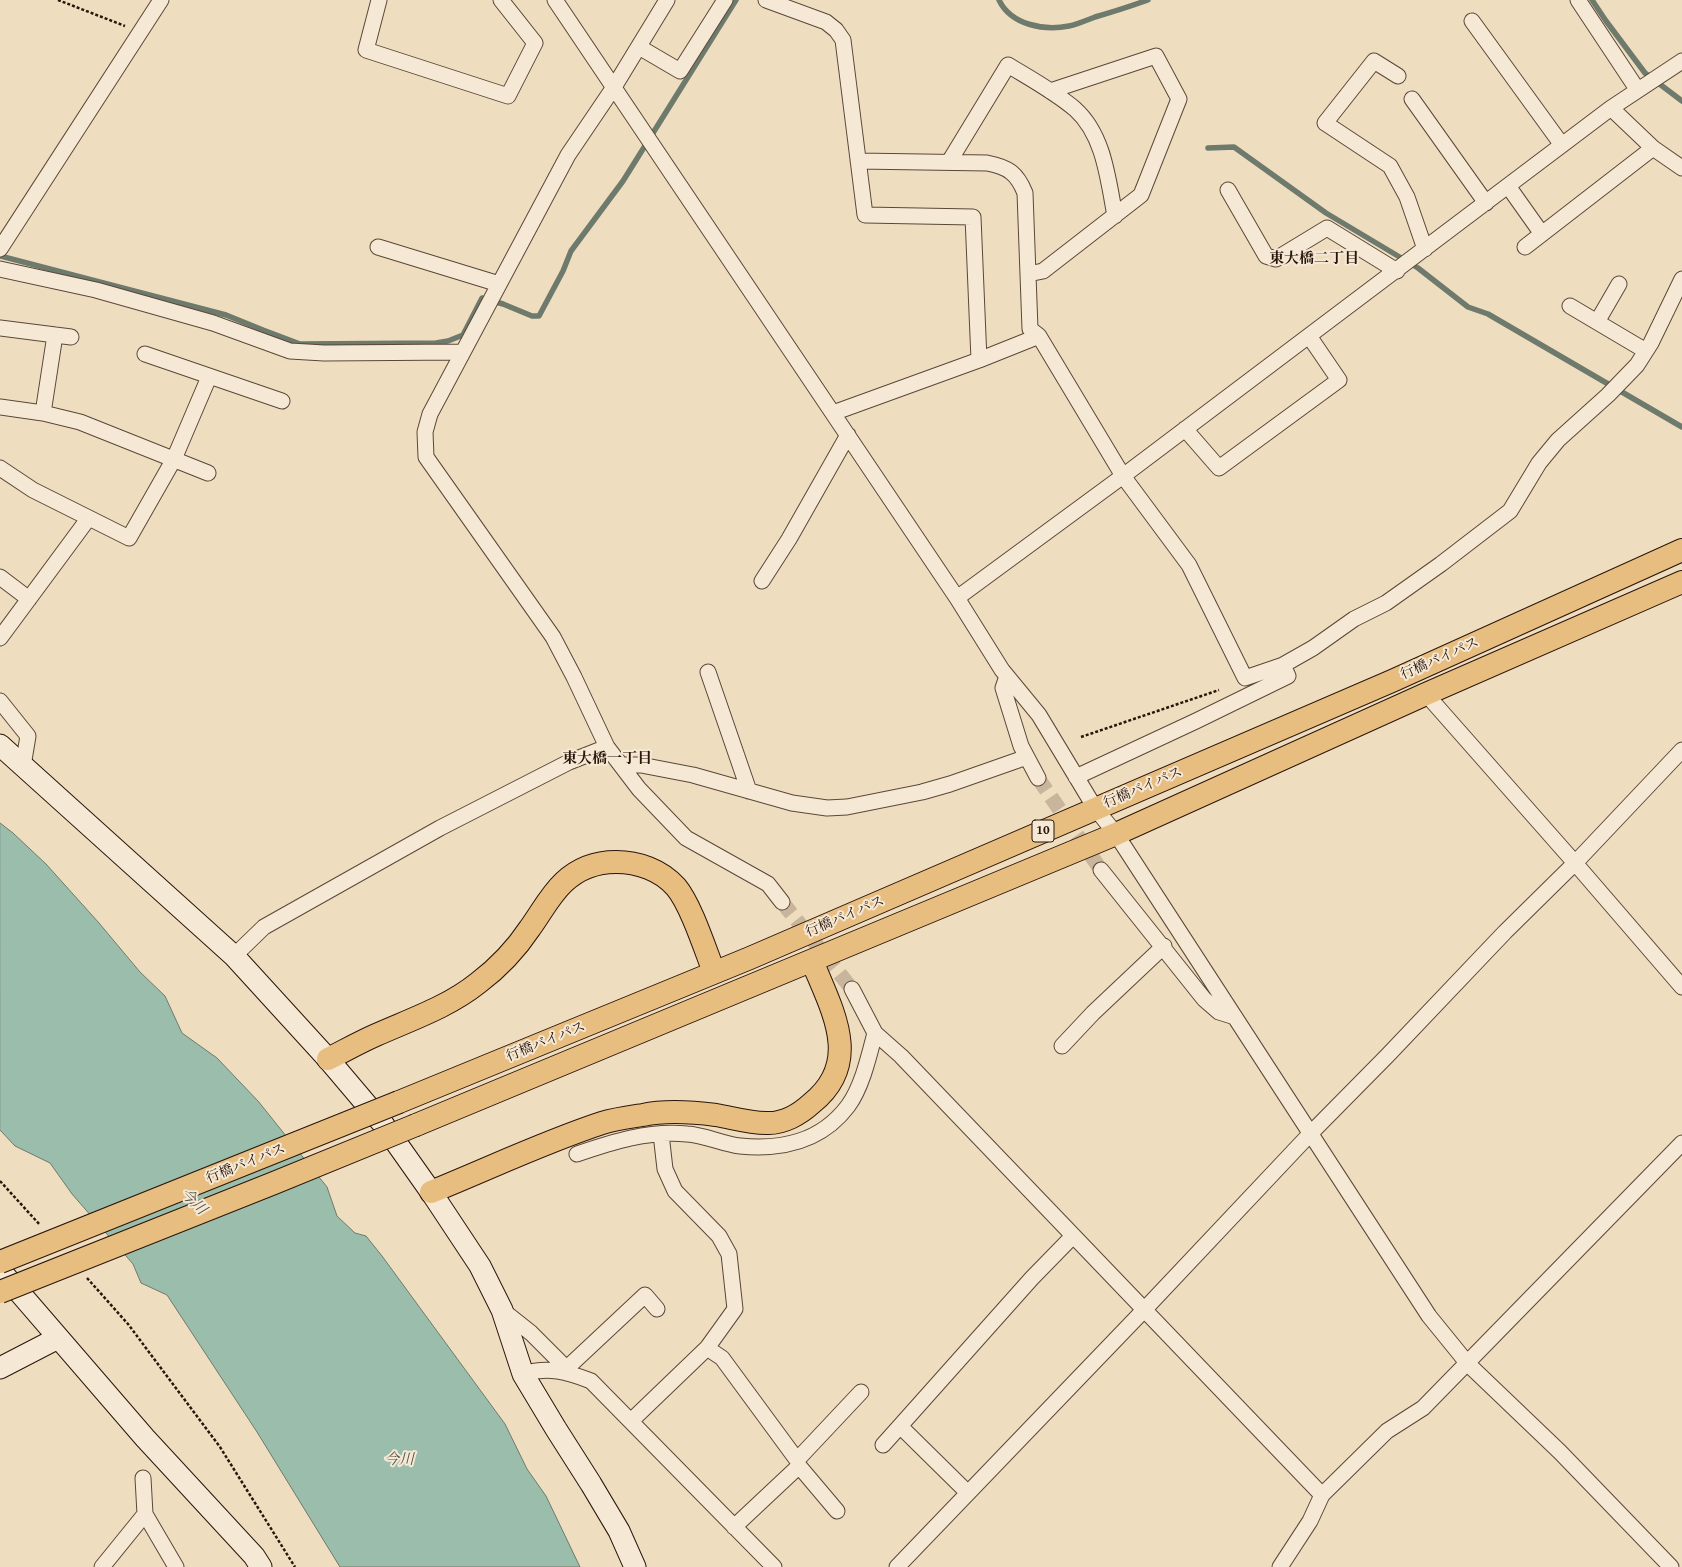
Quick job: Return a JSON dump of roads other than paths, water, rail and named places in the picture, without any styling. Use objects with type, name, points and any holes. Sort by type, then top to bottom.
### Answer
[{"type":"highway","name":"行橋バイパス","points":[[0,1262],[399,1102],[765,952],[1095,808],[1392,681],[1682,550]]},
{"type":"highway","name":"行橋バイパス","points":[[0,1292],[274,1184],[1116,834],[1426,694],[1682,582]]},
{"type":"highway","points":[[328,1059],[376,1035],[410,1022],[451,1002],[479,983],[510,954],[564,882],[576,872],[604,862],[624,862],[650,868],[675,886],[685,901],[714,972]]},
{"type":"highway","points":[[431,1192],[603,1123],[646,1114],[672,1112],[716,1115],[741,1121],[768,1123],[787,1119],[803,1111],[820,1097],[832,1082],[839,1063],[841,1042],[838,1023],[812,961]]},
{"type":"street","points":[[0,249],[161,0]]},
{"type":"street","points":[[379,0],[366,50],[508,96],[535,43],[501,0]]},
{"type":"street","points":[[556,0],[957,598],[1007,676],[1039,715],[1095,808],[1116,834],[1429,1316],[1468,1364],[1560,1452],[1671,1567]]},
{"type":"street","points":[[667,0],[614,87],[568,155],[462,352],[430,414],[425,432],[426,457],[553,637],[574,677],[606,746],[639,788],[686,838],[768,884],[782,902]]},
{"type":"street","points":[[639,47],[680,71],[724,0]]},
{"type":"street","points":[[766,0],[826,22],[836,30],[843,40],[865,215],[973,217],[980,360]]},
{"type":"street","points":[[1583,2],[1637,89]]},
{"type":"street","points":[[1472,21],[1562,145]]},
{"type":"street","points":[[1028,274],[1044,271],[1141,195],[1179,100],[1156,56],[1050,91]]},
{"type":"street","points":[[1398,76],[1374,61],[1325,123],[1390,166],[1407,197],[1425,249]]},
{"type":"street","points":[[957,598],[1397,271],[1637,89],[1682,61]]},
{"type":"street","points":[[949,162],[1008,65],[1050,91],[1075,110],[1089,126],[1098,143],[1105,164],[1116,216]]},
{"type":"street","points":[[1412,99],[1486,203]]},
{"type":"street","points":[[1612,108],[1653,148],[1682,168]]},
{"type":"street","points":[[1525,247],[1653,148]]},
{"type":"street","points":[[858,161],[987,163],[999,165],[1010,171],[1020,181],[1025,193],[1030,329],[1039,336],[1123,476],[1189,565],[1245,678],[1282,665],[1313,648],[1354,619],[1386,603],[1441,564],[1510,511],[1539,463],[1558,440],[1608,395],[1637,365],[1651,343],[1682,279]]},
{"type":"street","points":[[1508,186],[1542,234]]},
{"type":"street","points":[[1228,190],[1266,256],[1276,259],[1327,228],[1397,271]]},
{"type":"street","points":[[378,247],[499,284]]},
{"type":"street","points":[[0,269],[96,290],[213,323],[290,351],[324,354],[462,352]]},
{"type":"street","points":[[1597,322],[1619,284]]},
{"type":"street","points":[[1570,306],[1646,351]]},
{"type":"street","points":[[0,328],[71,337]]},
{"type":"street","points":[[43,413],[55,335]]},
{"type":"street","points":[[833,413],[980,360],[1039,336]]},
{"type":"street","points":[[1185,429],[1219,468],[1338,380],[1309,336]]},
{"type":"street","points":[[145,354],[282,401]]},
{"type":"street","points":[[0,468],[33,490],[88,519],[129,538],[174,459],[210,377]]},
{"type":"street","points":[[0,407],[43,413],[80,422],[208,473]]},
{"type":"street","points":[[762,581],[789,539],[848,435]]},
{"type":"street","points":[[0,638],[88,519]]},
{"type":"street","points":[[0,576],[29,599]]},
{"type":"street","points":[[1076,777],[1196,722],[1288,676],[1282,665]]},
{"type":"street","points":[[708,672],[749,791]]},
{"type":"street","points":[[1007,676],[1003,688],[1020,746],[1038,778]]},
{"type":"street","points":[[1426,694],[1682,987]]},
{"type":"street","points":[[0,701],[28,736],[23,766]]},
{"type":"street","points":[[0,745],[234,956],[328,1059],[383,1124],[431,1192],[480,1266],[502,1310],[523,1374],[619,1532],[635,1567]]},
{"type":"street","points":[[234,956],[264,927],[440,828],[569,762],[606,746]]},
{"type":"street","points":[[897,1567],[1144,1310],[1310,1134],[1387,1056],[1505,932],[1575,863],[1682,750]]},
{"type":"street","points":[[621,765],[641,765],[693,775],[792,803],[810,806],[847,807],[922,792],[1026,757]]},
{"type":"street","points":[[1101,870],[1164,946],[1204,999],[1219,1012],[1235,1017]]},
{"type":"street","points":[[1062,1046],[1093,1013],[1164,946]]},
{"type":"street","points":[[852,989],[875,1033],[901,1056],[1322,1495]]},
{"type":"street","points":[[577,1154],[647,1134],[687,1134],[738,1146],[768,1148],[796,1144],[825,1130],[848,1106],[864,1074],[875,1033]]},
{"type":"street","points":[[631,1421],[707,1348],[735,1309],[729,1254],[719,1236],[675,1191],[665,1169],[661,1134]]},
{"type":"street","points":[[1280,1567],[1310,1521],[1322,1495],[1387,1431],[1423,1408],[1468,1364],[1682,1143]]},
{"type":"street","points":[[883,1445],[1032,1278],[1073,1236]]},
{"type":"street","points":[[0,1270],[145,1438],[254,1556],[261,1567]]},
{"type":"street","points":[[523,1374],[536,1370],[569,1370],[645,1295],[656,1309]]},
{"type":"street","points":[[502,1310],[531,1333],[569,1370],[591,1381],[774,1567]]},
{"type":"street","points":[[0,1368],[58,1338]]},
{"type":"street","points":[[707,1348],[722,1358],[798,1463],[837,1511]]},
{"type":"street","points":[[734,1527],[798,1463],[861,1392]]},
{"type":"street","points":[[900,1426],[968,1493]]},
{"type":"street","points":[[143,1478],[145,1514],[176,1567]]},
{"type":"street","points":[[102,1567],[145,1514]]},
{"type":"water","name":"今川","points":[[0,823],[46,864],[99,923],[140,972],[165,996],[182,1033],[217,1058],[258,1101],[327,1187],[337,1216],[355,1233],[366,1236],[382,1256],[505,1424],[527,1469],[546,1496],[580,1567],[340,1567],[257,1432],[167,1295],[141,1283],[133,1264],[72,1194],[50,1163],[15,1146],[0,1130]]},
{"type":"waterway","points":[[0,256],[226,315],[300,344],[436,343],[448,341],[463,335],[482,298],[503,304],[532,316],[539,316],[563,271],[571,251],[623,181],[736,0]]},
{"type":"waterway","points":[[999,0],[1004,8],[1020,21],[1039,27],[1049,28],[1072,25],[1148,0]]},
{"type":"waterway","points":[[1592,0],[1645,73],[1682,101]]},
{"type":"waterway","points":[[1208,148],[1234,147],[1326,213],[1418,268],[1468,307],[1488,314],[1682,427]]},
{"type":"tunnel","points":[[1038,778],[1101,870]]},
{"type":"tunnel","points":[[782,902],[852,989]]},
{"type":"district","name":"東大橋二丁目","points":[[1314,259]]},
{"type":"district","name":"東大橋一丁目","points":[[607,759]]}]
